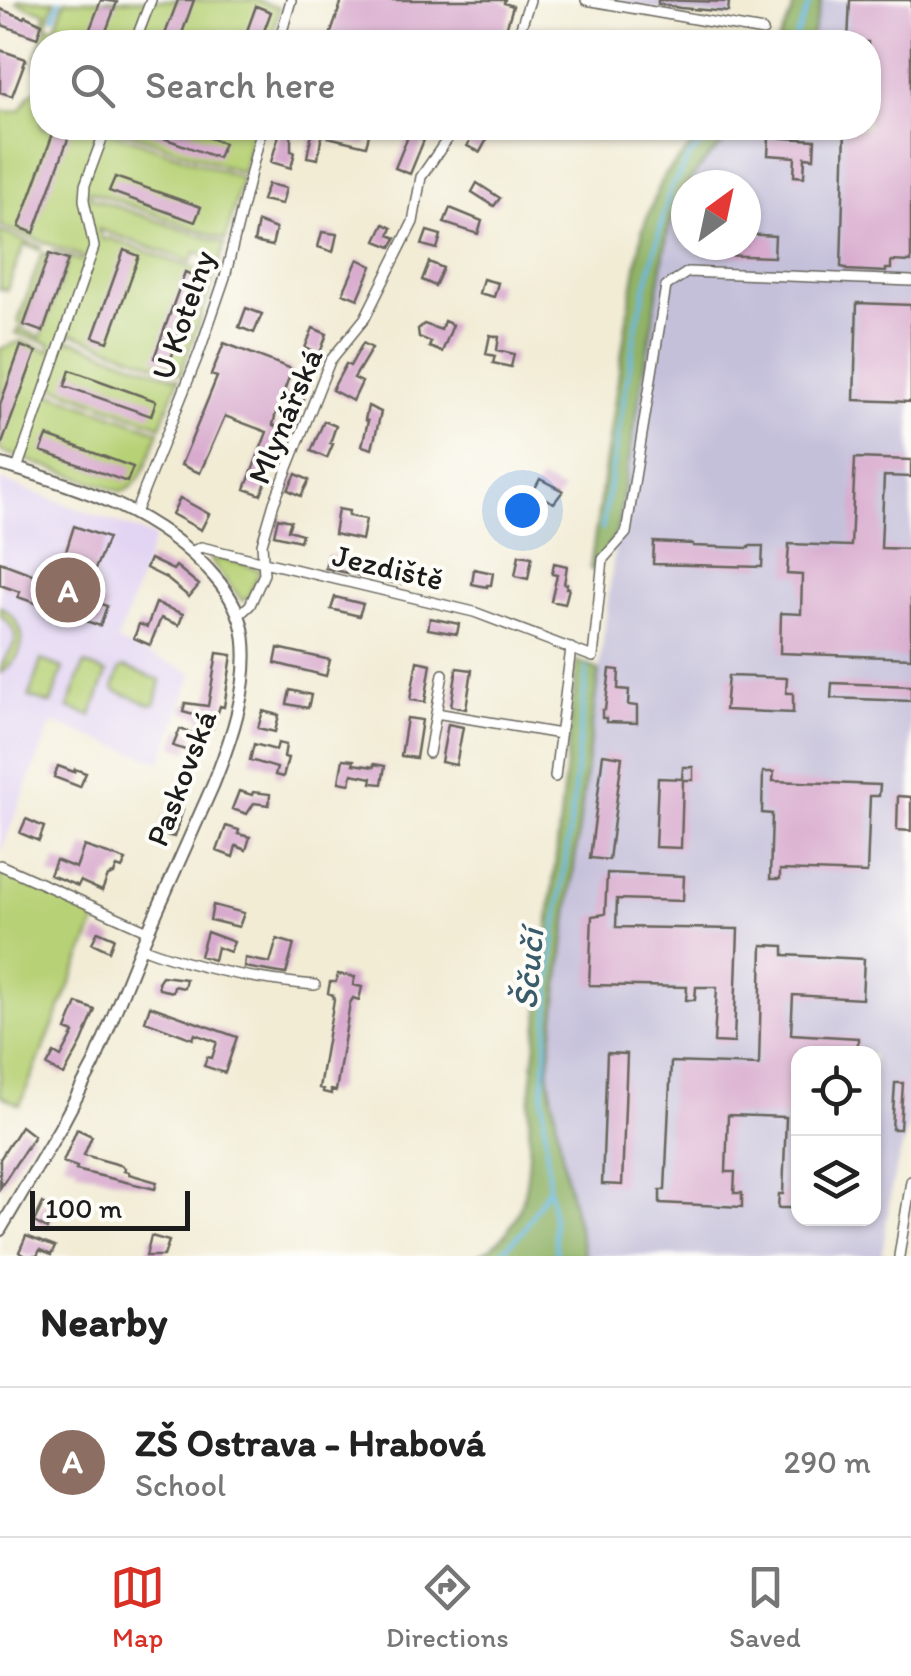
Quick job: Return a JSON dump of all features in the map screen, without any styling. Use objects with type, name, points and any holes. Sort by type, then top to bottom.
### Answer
[{"type":"main road","name":"Paskovská","points":[[0,464],[76,487],[134,514],[191,552],[222,585],[239,615],[244,637],[244,670],[230,738],[212,785],[86,1079],[0,1230]]},
{"type":"street","points":[[140,30],[151,0]]},
{"type":"street","points":[[282,30],[291,0]]},
{"type":"street","points":[[520,30],[530,0]]},
{"type":"street","points":[[586,0],[757,30]]},
{"type":"street","points":[[17,468],[94,247],[84,200],[85,185],[102,140]]},
{"type":"street","name":"U Kotelny","points":[[134,514],[225,277],[259,140]]},
{"type":"street","name":"Mlynářská","points":[[239,615],[250,605],[264,574],[262,544],[274,503],[330,360],[365,318],[412,222],[421,177],[446,140]]},
{"type":"street","name":"Jezdiště","points":[[191,552],[201,547],[474,612],[593,656],[603,559],[626,533],[666,286],[688,272],[911,281]]},
{"type":"street","points":[[555,777],[570,648]]},
{"type":"street","points":[[429,753],[443,674]]},
{"type":"street","points":[[436,713],[560,734]]},
{"type":"street","points":[[0,865],[148,931]]},
{"type":"street","points":[[141,947],[168,958],[248,977],[315,984]]},
{"type":"street","points":[[899,1256],[911,1181]]},
{"type":"shaded area","points":[[598,0],[734,0],[732,17]]},
{"type":"shaded area","points":[[822,0],[911,0],[911,1116],[892,1184],[882,1256],[569,1256],[543,1107],[617,531],[668,230],[671,223],[671,260],[761,260],[761,170],[699,170],[727,140],[881,140],[881,30],[813,30]]},
{"type":"shaded area","points":[[0,480],[155,537],[117,642],[193,673],[161,762],[52,723],[0,854]]},
{"type":"green space","points":[[55,0],[46,26],[42,24],[46,13],[17,3]]},
{"type":"green space","points":[[65,0],[257,0],[279,8],[274,30],[47,30],[48,26],[55,28]]},
{"type":"green space","points":[[794,0],[822,0],[813,30],[784,30]]},
{"type":"green space","points":[[30,94],[30,140],[135,140],[242,178],[226,240],[90,191],[90,197],[225,244],[217,271],[212,269],[214,259],[196,252],[191,262],[98,229],[103,240],[109,238],[215,276],[181,374],[70,333],[68,341],[179,379],[161,426],[51,386],[49,394],[159,431],[141,474],[122,492],[0,451],[0,349],[21,341],[49,351],[51,344],[15,333],[19,328],[41,337],[69,258],[55,252],[49,254],[24,326],[18,322],[42,253],[54,251],[81,261],[83,257],[0,226],[0,110],[21,110]]},
{"type":"green space","points":[[149,140],[250,140],[243,173]]},
{"type":"green space","points":[[697,140],[727,140],[698,170],[671,170],[671,222],[617,531],[594,571],[590,569],[643,228],[663,177]]},
{"type":"green space","points":[[0,231],[41,247],[40,250],[24,245],[7,290],[0,289]]},
{"type":"green space","points":[[210,557],[260,570],[249,597],[242,601]]},
{"type":"green space","points":[[0,606],[16,622],[22,639],[17,657],[0,673],[15,640],[10,625],[0,615]]},
{"type":"green space","points":[[41,660],[63,668],[51,704],[29,697]]},
{"type":"green space","points":[[577,661],[599,670],[548,1071],[566,1177],[585,1256],[476,1256],[495,1245],[508,1230],[518,1212],[528,1171],[529,1107]]},
{"type":"green space","points":[[84,664],[107,673],[91,716],[68,708]]},
{"type":"green space","points":[[124,667],[161,680],[156,703],[152,705],[113,688]]},
{"type":"green space","points":[[0,868],[99,915],[20,1105],[0,1095]]},
{"type":"building","points":[[101,0],[117,2],[106,30],[90,30]]},
{"type":"building","points":[[178,0],[194,0],[183,30],[167,30]]},
{"type":"building","points":[[342,0],[505,0],[513,6],[506,30],[332,30]]},
{"type":"building","points":[[658,0],[729,2],[728,12],[680,8],[658,4]]},
{"type":"building","points":[[850,0],[911,0],[911,262],[891,261],[891,269],[886,272],[841,267],[845,140],[881,140],[881,30],[849,30]]},
{"type":"building","points":[[256,6],[271,12],[264,30],[247,30]]},
{"type":"building","points":[[0,9],[42,24],[40,30],[30,30],[30,35],[2,25]]},
{"type":"building","points":[[0,50],[26,59],[12,96],[0,92]]},
{"type":"building","points":[[51,140],[68,140],[34,233],[19,227]]},
{"type":"building","points":[[169,140],[224,143],[218,158]]},
{"type":"building","points":[[277,140],[291,140],[291,151],[295,152],[291,168],[271,162]]},
{"type":"building","points":[[310,140],[321,140],[318,159],[307,157]]},
{"type":"building","points":[[341,140],[368,140],[366,146]]},
{"type":"building","points":[[407,140],[424,140],[410,174],[395,168]]},
{"type":"building","points":[[470,140],[486,140],[480,152],[467,146]]},
{"type":"building","points":[[769,140],[815,140],[814,158],[805,157],[804,177],[794,176],[795,157],[768,155]]},
{"type":"building","points":[[115,177],[201,207],[195,222],[109,191]]},
{"type":"building","points":[[477,183],[500,198],[494,206],[472,192]]},
{"type":"building","points":[[268,184],[286,188],[282,204],[262,200]]},
{"type":"building","points":[[450,208],[482,221],[478,234],[444,223]]},
{"type":"building","points":[[258,222],[276,229],[272,246],[254,242]]},
{"type":"building","points":[[384,224],[392,228],[389,235],[396,238],[391,247],[376,241]]},
{"type":"building","points":[[427,231],[441,235],[437,249],[422,245]]},
{"type":"building","points":[[322,232],[337,234],[333,252],[318,247]]},
{"type":"building","points":[[761,235],[775,236],[774,257],[761,257]]},
{"type":"building","points":[[124,250],[139,256],[108,342],[93,337]]},
{"type":"building","points":[[49,254],[68,260],[43,332],[24,325]]},
{"type":"building","points":[[358,259],[372,266],[358,299],[343,293]]},
{"type":"building","points":[[429,262],[443,268],[435,286],[422,280]]},
{"type":"building","points":[[185,272],[200,278],[169,364],[154,358]]},
{"type":"building","points":[[483,279],[498,283],[494,297],[479,293]]},
{"type":"building","points":[[857,303],[911,305],[911,402],[854,400]]},
{"type":"building","points":[[246,308],[262,314],[254,333],[239,327]]},
{"type":"building","points":[[444,321],[453,325],[442,352],[429,347],[431,342],[419,337],[418,329],[424,324],[441,330]]},
{"type":"building","points":[[313,328],[327,334],[320,353],[305,348]]},
{"type":"building","points":[[490,335],[499,337],[497,350],[514,354],[511,367],[493,363],[495,356],[486,354]]},
{"type":"building","points":[[224,343],[292,369],[284,391],[304,399],[300,409],[281,402],[277,408],[273,425],[288,430],[285,439],[280,437],[269,464],[266,463],[260,479],[266,482],[261,495],[245,489],[267,432],[225,416],[200,473],[181,465],[217,377],[211,375]]},
{"type":"building","points":[[363,343],[372,348],[354,378],[362,382],[353,401],[332,390]]},
{"type":"building","points":[[21,346],[36,352],[0,449],[0,405]]},
{"type":"building","points":[[70,370],[156,401],[151,416],[65,386]]},
{"type":"building","points":[[368,406],[381,412],[372,449],[362,446]]},
{"type":"building","points":[[324,421],[336,426],[327,458],[311,451]]},
{"type":"building","points":[[47,436],[133,467],[127,482],[41,451]]},
{"type":"building","points":[[855,458],[911,460],[911,477],[884,476],[881,548],[911,549],[911,658],[780,653],[781,613],[801,614],[802,575],[787,574],[789,544],[851,546]]},
{"type":"building","points":[[296,474],[309,480],[301,496],[288,490]]},
{"type":"building","points":[[540,479],[563,491],[554,503],[533,492]]},
{"type":"building","points":[[180,498],[209,514],[201,530],[172,514]]},
{"type":"building","points":[[338,509],[349,511],[348,516],[366,519],[362,540],[334,534]]},
{"type":"building","points":[[278,518],[291,521],[288,530],[302,534],[300,541],[274,535]]},
{"type":"building","points":[[74,526],[108,538],[83,598],[107,606],[100,626],[18,597],[20,592],[0,585],[0,562],[56,583]]},
{"type":"building","points":[[654,542],[763,546],[762,567],[653,564]]},
{"type":"building","points":[[328,555],[364,562],[361,576],[325,568]]},
{"type":"building","points":[[519,555],[532,557],[528,579],[515,576]]},
{"type":"building","points":[[150,559],[173,570],[176,566],[199,585],[189,597],[146,568]]},
{"type":"building","points":[[554,563],[567,566],[564,584],[569,588],[565,604],[551,601],[557,575],[552,574]]},
{"type":"building","points":[[391,567],[405,570],[402,584],[388,582]]},
{"type":"building","points":[[474,569],[493,573],[491,585],[472,584]]},
{"type":"building","points":[[335,597],[363,604],[359,616],[331,609]]},
{"type":"building","points":[[156,603],[183,614],[179,625],[161,618],[150,645],[134,638],[139,624],[147,627]]},
{"type":"building","points":[[430,618],[459,624],[457,634],[428,629]]},
{"type":"building","points":[[278,648],[330,660],[326,676],[275,663]]},
{"type":"building","points":[[217,653],[232,655],[224,707],[220,706],[213,728],[199,723],[201,717],[183,712],[185,703],[208,706]]},
{"type":"building","points":[[417,661],[431,664],[425,702],[410,700]]},
{"type":"building","points":[[457,668],[472,670],[466,709],[451,706]]},
{"type":"building","points":[[610,669],[619,670],[618,689],[629,690],[628,705],[637,706],[637,723],[606,722],[602,718]]},
{"type":"building","points":[[728,676],[787,678],[786,693],[793,693],[793,713],[725,710]]},
{"type":"building","points":[[832,683],[911,686],[911,701],[831,698]]},
{"type":"building","points":[[290,690],[311,695],[308,708],[287,704]]},
{"type":"building","points":[[263,711],[279,715],[275,732],[258,728]]},
{"type":"building","points":[[407,718],[422,720],[416,758],[401,756]]},
{"type":"building","points":[[448,724],[463,727],[456,765],[441,762]]},
{"type":"building","points":[[180,729],[194,734],[188,751],[173,746]]},
{"type":"building","points":[[278,743],[286,745],[284,757],[288,758],[283,777],[275,775],[277,768],[250,760],[254,744],[276,750]]},
{"type":"building","points":[[603,754],[622,757],[609,860],[590,858]]},
{"type":"building","points":[[343,759],[354,760],[353,764],[385,766],[382,784],[352,774],[350,784],[339,782]]},
{"type":"building","points":[[58,766],[86,773],[80,787],[54,777]]},
{"type":"building","points":[[683,767],[693,767],[693,780],[683,780],[681,848],[655,847],[658,778],[682,779]]},
{"type":"building","points":[[763,772],[774,772],[773,781],[880,785],[879,796],[870,796],[867,873],[780,870],[780,879],[770,879],[772,814],[762,813]]},
{"type":"building","points":[[239,791],[270,794],[269,805],[254,803],[247,814],[232,809]]},
{"type":"building","points":[[898,796],[911,797],[911,831],[897,830]]},
{"type":"building","points":[[171,806],[183,810],[174,837],[162,834],[164,827],[160,825]]},
{"type":"building","points":[[26,819],[44,827],[39,841],[20,833]]},
{"type":"building","points":[[226,826],[250,837],[246,850],[236,846],[233,857],[217,851]]},
{"type":"building","points":[[84,846],[126,860],[122,869],[117,867],[108,876],[102,891],[80,881],[78,886],[50,875],[56,860],[76,868]]},
{"type":"building","points":[[607,873],[684,876],[683,901],[617,899],[616,927],[738,929],[734,1043],[714,1042],[717,987],[696,987],[695,1000],[686,1000],[687,987],[589,985],[592,916],[605,914]]},
{"type":"building","points":[[213,905],[244,913],[239,927],[210,920]]},
{"type":"building","points":[[98,931],[114,938],[109,951],[92,943]]},
{"type":"building","points":[[207,932],[234,942],[230,952],[217,947],[214,960],[200,956]]},
{"type":"building","points":[[277,939],[294,944],[286,974],[244,967],[245,958],[270,963]]},
{"type":"building","points":[[762,945],[784,946],[784,955],[864,959],[862,999],[793,995],[791,1034],[858,1038],[858,1046],[791,1046],[791,1208],[778,1208],[779,1194],[783,1194],[786,1117],[728,1115],[726,1172],[735,1172],[734,1193],[742,1193],[742,1207],[660,1203],[660,1190],[665,1190],[671,1062],[759,1065]]},
{"type":"building","points":[[338,974],[355,977],[353,985],[362,987],[359,1000],[353,998],[350,1003],[336,1091],[331,1090],[331,1094],[319,1088],[334,1000],[328,993],[330,982],[336,982]]},
{"type":"building","points":[[162,976],[186,979],[184,988],[174,986],[173,992],[159,989]]},
{"type":"building","points":[[77,1003],[95,1010],[64,1075],[47,1066],[54,1053],[61,1057],[74,1033],[66,1030]]},
{"type":"building","points":[[150,1006],[237,1037],[225,1073],[204,1066],[207,1057],[212,1058],[217,1042],[195,1034],[193,1039],[145,1021]]},
{"type":"building","points":[[607,1053],[627,1054],[622,1185],[602,1184]]},
{"type":"building","points":[[895,1083],[903,1083],[900,1129],[892,1129]]},
{"type":"building","points":[[21,1126],[34,1136],[0,1188],[0,1159]]},
{"type":"building","points":[[77,1129],[92,1136],[84,1155],[120,1165],[129,1174],[157,1182],[155,1189],[76,1170],[77,1167],[63,1162]]},
{"type":"building","points":[[43,1203],[56,1210],[47,1229],[34,1222]]},
{"type":"building","points":[[26,1236],[55,1247],[51,1255],[40,1250],[37,1256],[19,1252]]},
{"type":"building","points":[[151,1236],[169,1241],[164,1256],[146,1256]]},
{"type":"waterway","points":[[54,17],[60,0]]},
{"type":"waterway","name":"Ščučí","points":[[799,30],[811,0]]},
{"type":"waterway","name":"Ščučí","points":[[602,529],[637,322],[670,190],[691,154],[706,140]]},
{"type":"waterway","name":"Ščučí","points":[[497,1256],[522,1232],[549,1187],[543,1096],[553,951],[587,668]]},
{"type":"waterway","points":[[550,1191],[557,1256]]},
{"type":"place","name":"ZŠ Ostrava - Hrabová","points":[[68,590]]}]
